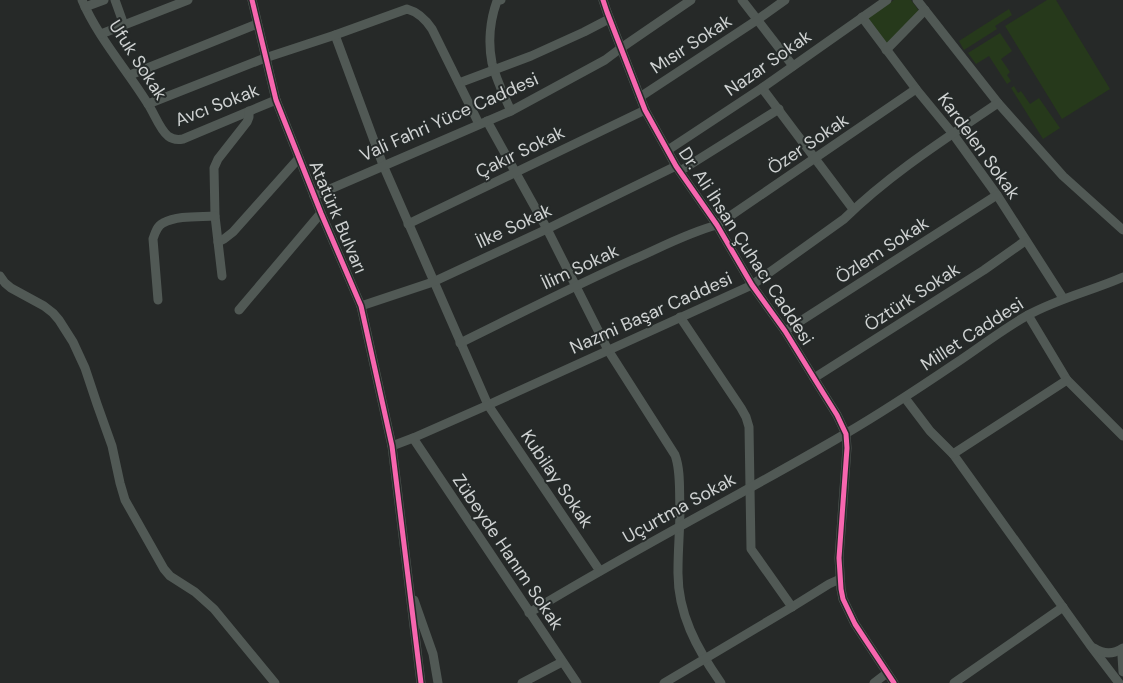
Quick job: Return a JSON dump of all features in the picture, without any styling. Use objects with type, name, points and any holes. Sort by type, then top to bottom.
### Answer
[{"type":"street","points":[[84,3],[104,0]]},
{"type":"street","points":[[115,0],[124,25]]},
{"type":"street","points":[[101,34],[188,0]]},
{"type":"street","name":"Atatürk Bulvarı","points":[[252,0],[276,100],[321,213],[361,306],[392,446],[408,583]]},
{"type":"street","points":[[399,0],[403,10]]},
{"type":"street","points":[[499,0],[492,17],[490,34],[491,56],[494,69],[511,111]]},
{"type":"street","name":"Dr. Ali İhsan Çuhacı Caddesi","points":[[604,0],[609,19],[645,110],[678,168],[717,225],[752,285],[785,331],[837,415],[846,434],[847,448],[839,558],[843,599],[855,624],[894,683]]},
{"type":"street","name":"Vali Fahri Yüce Caddesi","points":[[314,196],[511,111],[605,60],[691,0]]},
{"type":"street","points":[[742,0],[793,66]]},
{"type":"street","name":"Mısır Sokak","points":[[640,97],[785,0]]},
{"type":"street","name":"Nazar Sokak","points":[[668,150],[762,88],[887,0]]},
{"type":"street","points":[[918,0],[998,103],[1063,176],[1123,230]]},
{"type":"street","name":"Ufuk Sokak","points":[[84,3],[101,34],[130,75],[169,137]]},
{"type":"street","points":[[148,104],[265,58],[403,10],[414,11],[429,24],[459,83],[516,172],[608,350],[675,454],[678,468],[680,525],[678,571],[681,602],[691,633],[721,683]]},
{"type":"street","points":[[886,50],[925,10]]},
{"type":"street","name":"Kardelen Sokak","points":[[862,17],[916,89],[953,134],[997,195],[1063,298]]},
{"type":"street","points":[[459,83],[551,47],[609,19]]},
{"type":"street","points":[[130,75],[257,24]]},
{"type":"street","name":"Kubilay Sokak","points":[[335,35],[383,166],[488,405],[600,571]]},
{"type":"street","points":[[762,88],[853,209]]},
{"type":"street","name":"Özer Sokak","points":[[717,225],[916,89]]},
{"type":"street","name":"Avcı Sokak","points":[[169,137],[175,140],[183,139],[276,100]]},
{"type":"street","name":"Nazmi Başar Caddesi","points":[[392,446],[488,405],[752,285],[844,219],[885,182],[998,103]]},
{"type":"street","name":"İlke Sokak","points":[[361,306],[433,282],[678,168],[778,109]]},
{"type":"street","name":"Çakır Sokak","points":[[408,224],[645,110]]},
{"type":"street","points":[[222,276],[215,216],[215,164],[247,122],[249,117],[248,111]]},
{"type":"street","points":[[218,242],[232,232],[299,158]]},
{"type":"street","name":"Özlem Sokak","points":[[785,331],[997,195]]},
{"type":"street","points":[[239,310],[321,213]]},
{"type":"street","points":[[158,300],[153,239],[156,230],[163,223],[183,217],[215,216]]},
{"type":"street","name":"İlim Sokak","points":[[460,343],[575,286],[682,238],[717,225]]},
{"type":"street","name":"Öztürk Sokak","points":[[814,378],[984,270],[1025,240]]},
{"type":"street","points":[[0,276],[12,288],[53,313],[73,342],[85,368],[112,446],[125,500],[164,569],[170,576],[195,592],[214,609],[275,683]]},
{"type":"street","name":"Millet Caddesi","points":[[846,434],[904,398],[1028,315],[1063,298],[1123,278]]},
{"type":"street","points":[[1028,315],[1067,380],[1123,436]]},
{"type":"street","points":[[680,317],[746,417],[748,427],[751,549],[792,607]]},
{"type":"street","points":[[953,454],[1067,380]]},
{"type":"street","points":[[904,398],[930,431],[953,454],[1119,683]]},
{"type":"street","name":"Uçurtma Sokak","points":[[529,613],[680,525],[846,434]]},
{"type":"street","name":"Zübeyde Hanım Sokak","points":[[413,438],[577,683]]},
{"type":"street","points":[[664,683],[840,579]]},
{"type":"street","points":[[408,583],[421,683]]},
{"type":"street","points":[[408,583],[433,654],[438,683]]},
{"type":"street","points":[[954,683],[1063,607]]},
{"type":"street","points":[[1090,645],[1099,652],[1109,654],[1123,649]]},
{"type":"street","points":[[1123,649],[1123,672]]},
{"type":"street","points":[[522,683],[562,662]]},
{"type":"street","points":[[874,683],[887,673]]},
{"type":"green space","points":[[894,0],[911,0],[919,11],[887,44],[867,18]]},
{"type":"green space","points":[[1047,0],[1056,0],[1110,89],[1062,119],[1005,26]]},
{"type":"green space","points":[[1009,9],[1012,15],[995,26],[997,29],[964,50],[959,41]]},
{"type":"green space","points":[[1000,33],[1012,51],[1001,59],[1010,72],[1007,75],[1011,81],[1007,84],[989,56],[976,64],[968,53]]},
{"type":"green space","points":[[1014,86],[1018,93],[1021,91],[1030,104],[1039,98],[1060,128],[1043,139],[1011,88]]},
{"type":"cycle path","points":[[252,0],[276,100],[321,213],[361,306],[392,446],[421,683]]},
{"type":"cycle path","points":[[603,0],[645,110],[676,166],[717,225],[752,285],[785,331],[837,415],[846,434],[847,448],[839,558],[841,589],[843,599],[855,624],[894,683]]}]
